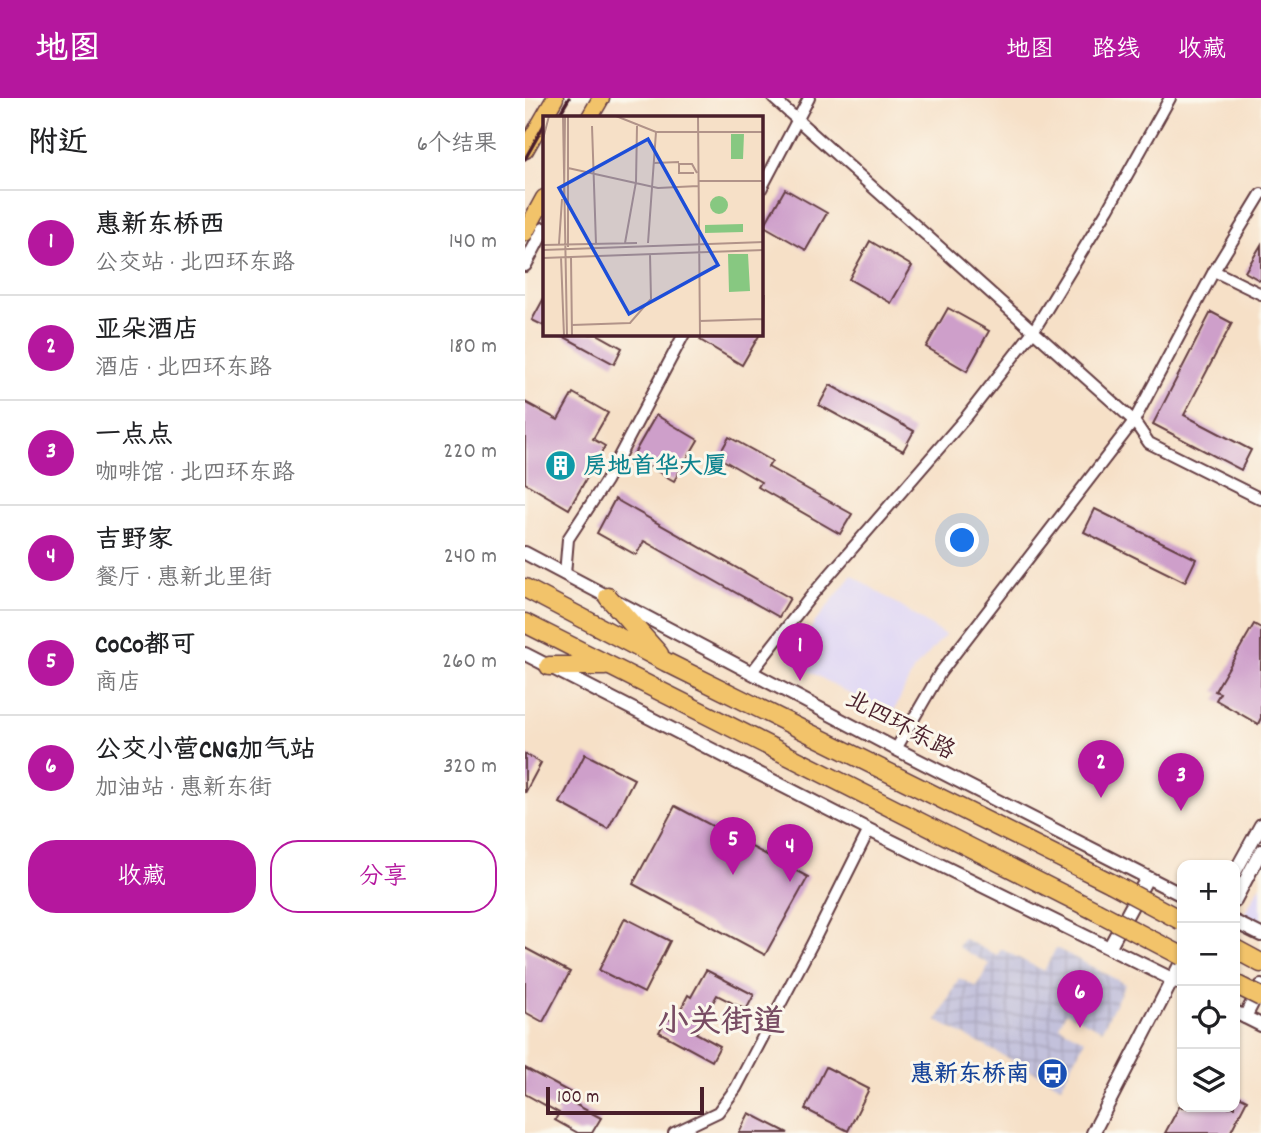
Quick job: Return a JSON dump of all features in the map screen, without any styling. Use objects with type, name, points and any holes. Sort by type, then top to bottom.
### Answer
[{"type":"highway","name":"北四环东路","points":[[525,588],[666,662],[1177,918]]},
{"type":"highway","points":[[608,597],[666,662]]},
{"type":"highway","points":[[525,623],[1096,911],[1177,958]]},
{"type":"highway","points":[[549,666],[610,666]]},
{"type":"highway","points":[[1240,952],[1261,963]]},
{"type":"highway","points":[[1239,986],[1261,998]]},
{"type":"main road","points":[[545,116],[555,98]]},
{"type":"main road","points":[[591,116],[601,98]]},
{"type":"main road","points":[[525,150],[543,119]]},
{"type":"main road","points":[[525,233],[543,200]]},
{"type":"street","points":[[597,116],[601,98]]},
{"type":"street","points":[[773,98],[1134,421],[1149,443],[1261,499]]},
{"type":"street","points":[[763,185],[810,98]]},
{"type":"street","points":[[751,673],[812,595],[967,416],[1034,330],[1108,209],[1170,98]]},
{"type":"street","points":[[896,749],[940,673],[1134,421],[1214,271],[1261,194]]},
{"type":"street","points":[[525,265],[543,231]]},
{"type":"street","points":[[1214,271],[1261,294]]},
{"type":"street","points":[[565,574],[568,539],[606,481],[683,336]]},
{"type":"street","name":"北四环东路","points":[[525,553],[896,749],[1177,893]]},
{"type":"street","points":[[525,654],[869,830],[1177,982],[1093,1133]]},
{"type":"street","points":[[1240,863],[1261,825]]},
{"type":"street","points":[[674,1133],[717,1112],[736,1088],[813,944],[869,830]]},
{"type":"street","points":[[1240,891],[1261,851]]},
{"type":"street","points":[[1109,948],[1147,878]]},
{"type":"street","points":[[1237,923],[1261,936]]},
{"type":"street","points":[[1261,986],[1240,1014],[1261,1025]]},
{"type":"shaded area","points":[[852,575],[945,635],[913,671],[891,717],[791,661],[813,625]]},
{"type":"shaded area","points":[[1261,884],[1261,922],[1244,914]]},
{"type":"shaded area","name":"惠新东桥南","points":[[963,938],[997,956],[1001,949],[1044,971],[1056,948],[1125,984],[1102,1030],[1066,1012],[1059,1026],[1085,1040],[1061,1086],[937,1021],[959,978],[977,987],[989,964],[958,947]]},
{"type":"building","points":[[785,189],[827,213],[806,250],[764,226]]},
{"type":"building","points":[[870,241],[912,266],[891,303],[849,279]]},
{"type":"building","points":[[1261,245],[1261,281],[1245,272]]},
{"type":"building","points":[[543,300],[543,326],[532,320]]},
{"type":"building","points":[[948,308],[989,331],[967,371],[926,347]]},
{"type":"building","points":[[1211,312],[1232,323],[1184,415],[1251,450],[1241,470],[1153,424]]},
{"type":"building","points":[[563,336],[601,336],[622,348],[614,364]]},
{"type":"building","points":[[703,336],[759,336],[742,365],[700,340]]},
{"type":"building","points":[[830,385],[914,431],[903,451],[819,405]]},
{"type":"building","name":"房地首华大厦","points":[[573,393],[608,413],[593,439],[605,446],[569,509],[525,483],[525,402],[558,420]]},
{"type":"building","points":[[656,415],[698,440],[674,481],[632,457]]},
{"type":"building","points":[[729,437],[772,461],[768,467],[852,514],[840,534],[758,487],[761,482],[718,457]]},
{"type":"building","points":[[615,499],[790,598],[779,617],[644,541],[636,555],[597,533]]},
{"type":"building","points":[[1095,509],[1196,559],[1185,582],[1084,532]]},
{"type":"building","points":[[1254,624],[1261,628],[1261,718],[1258,724],[1216,700],[1220,693],[1215,691]]},
{"type":"building","points":[[525,754],[541,763],[525,793]]},
{"type":"building","points":[[585,754],[634,779],[608,829],[560,803]]},
{"type":"building","points":[[675,806],[808,877],[765,955],[633,884]]},
{"type":"building","points":[[625,918],[670,941],[644,993],[599,970]]},
{"type":"building","points":[[525,948],[570,972],[543,1022],[525,1012]]},
{"type":"building","points":[[706,970],[754,995],[746,1010],[717,995],[696,1033],[720,1046],[712,1061],[659,1032],[667,1018],[674,1022],[688,995],[691,997]]},
{"type":"building","points":[[826,1067],[869,1089],[848,1131],[805,1109]]},
{"type":"building","points":[[525,1068],[573,1094],[569,1101],[601,1118],[592,1133],[578,1133],[555,1120],[559,1113],[525,1094]]},
{"type":"building","points":[[1240,1096],[1247,1100],[1230,1133],[1165,1133],[1177,1111],[1240,1112]]},
{"type":"building","points":[[749,1113],[788,1133],[739,1133]]},
{"type":"railway","points":[[559,116],[569,98]]},
{"type":"railway","points":[[525,159],[543,127]]},
{"type":"place","name":"房地首华大厦","points":[[560,465]]},
{"type":"place","name":"惠新东桥西","points":[[800,681]]},
{"type":"place","name":"亚朵酒店","points":[[1101,798]]},
{"type":"place","name":"一点点","points":[[1181,811]]},
{"type":"place","name":"CoCo都可","points":[[733,875]]},
{"type":"place","name":"吉野家","points":[[790,882]]},
{"type":"place","name":"公交小营CNG加气站","points":[[1080,1028]]},
{"type":"place","name":"惠新东桥南","points":[[1053,1073]]},
{"type":"district","name":"小关街道","points":[[721,1020]]}]
